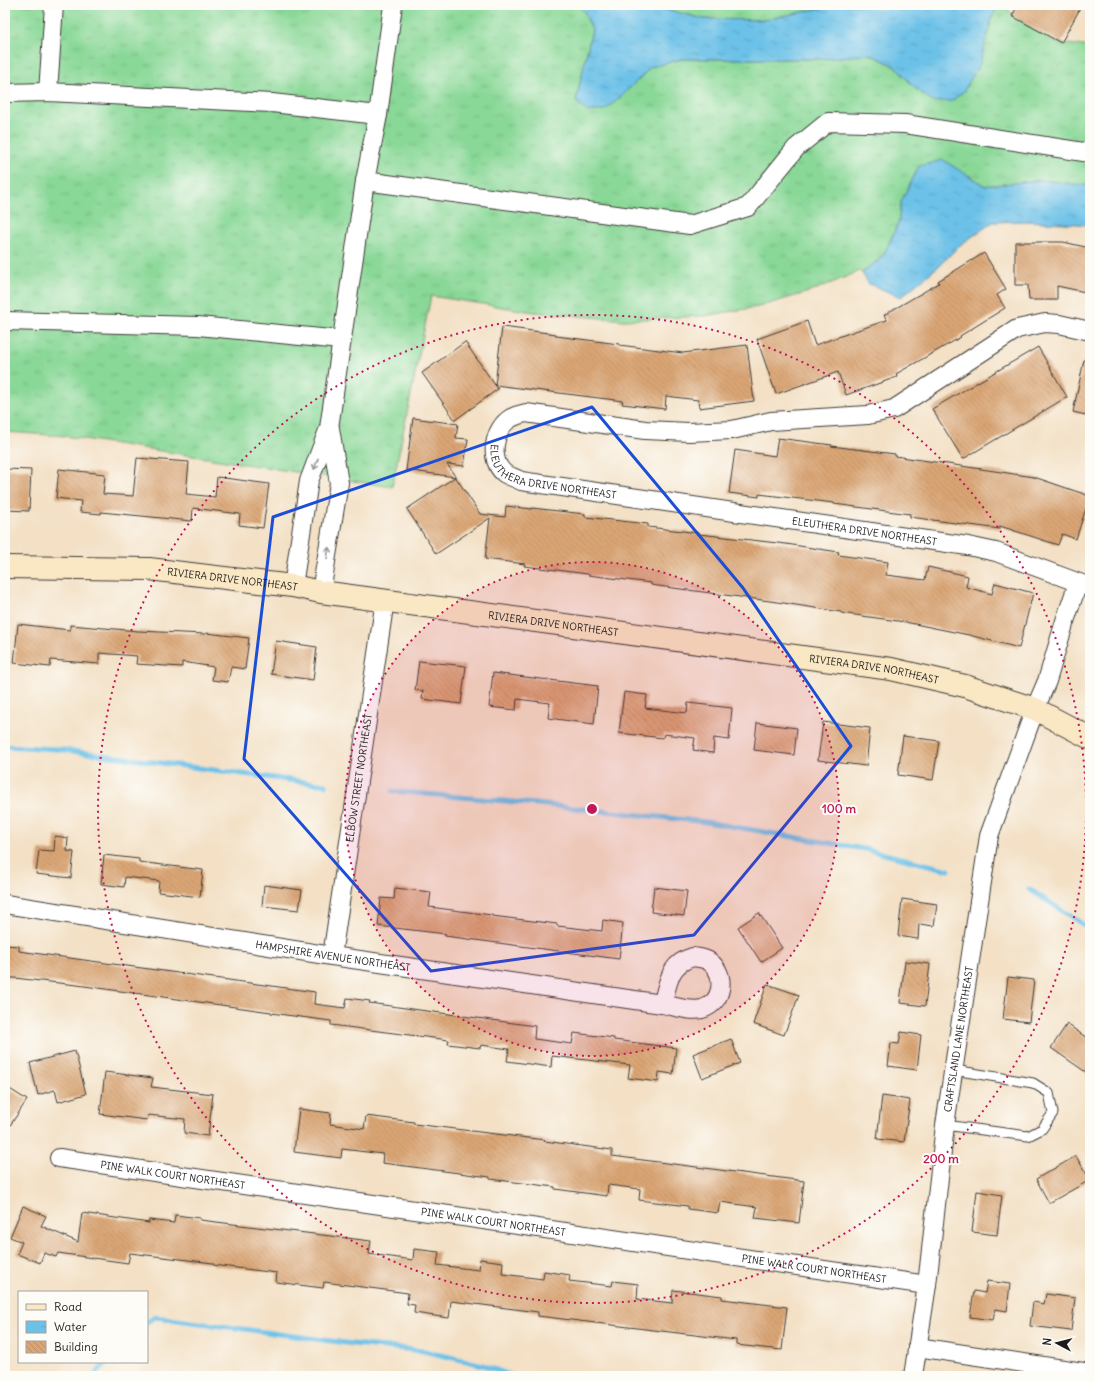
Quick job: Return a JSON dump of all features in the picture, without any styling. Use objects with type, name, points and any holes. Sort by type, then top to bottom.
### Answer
[{"type":"street","points":[[48,92],[54,5]]},
{"type":"street","points":[[293,586],[309,481],[329,428],[365,181],[378,115],[393,5]]},
{"type":"street","points":[[5,93],[48,92],[272,103],[378,115]]},
{"type":"street","points":[[365,181],[690,225],[748,207],[796,148],[828,122],[905,124],[1090,154]]},
{"type":"street","points":[[5,322],[198,326],[341,340]]},
{"type":"street","name":"ELEUTHERA DRIVE NORTHEAST","points":[[1035,710],[1047,681],[1065,621],[1084,585],[996,552],[968,546],[521,481],[504,472],[496,460],[494,442],[501,427],[511,418],[526,413],[645,430],[689,432],[732,430],[771,421],[868,415],[894,409],[1017,329],[1045,324],[1059,324],[1090,331]]},
{"type":"street","points":[[321,592],[339,483],[329,428]]},
{"type":"street","name":"RIVIERA DRIVE NORTHEAST","points":[[5,567],[149,569],[293,586],[321,592],[891,669],[965,686],[1035,710],[1090,738]]},
{"type":"street","name":"ELBOW STREET NORTHEAST","points":[[332,956],[385,600]]},
{"type":"street","name":"CRAFTSLAND LANE NORTHEAST","points":[[913,1376],[927,1285],[945,1125],[989,836],[1035,710]]},
{"type":"street","name":"HAMPSHIRE AVENUE NORTHEAST","points":[[5,904],[332,956],[662,1004]]},
{"type":"street","name":"PINE WALK COURT NORTHEAST","points":[[60,1158],[927,1285]]},
{"type":"street","points":[[917,1347],[1090,1373]]},
{"type":"lane","points":[[945,1125],[1028,1136],[1042,1129],[1053,1113],[1049,1093],[1033,1083],[954,1070]]},
{"type":"highlighted area","points":[[592,407],[743,588],[851,746],[694,935],[431,971],[244,759],[273,517]]},
{"type":"green space","points":[[5,5],[577,5],[584,11],[592,30],[576,101],[605,110],[625,93],[651,67],[682,59],[821,59],[870,54],[895,66],[915,88],[992,17],[999,5],[1006,5],[1006,8],[1026,25],[1054,42],[1090,47],[1090,186],[1042,180],[985,186],[969,175],[901,202],[898,224],[883,256],[862,273],[860,271],[812,291],[758,307],[704,316],[624,320],[534,312],[431,296],[392,487],[65,436],[5,432]]},
{"type":"green space","points":[[647,5],[836,5],[764,20],[704,19]]},
{"type":"water","points":[[577,5],[647,5],[704,19],[764,20],[836,5],[999,5],[992,17],[980,63],[964,91],[952,101],[933,102],[915,88],[895,66],[870,54],[821,59],[682,59],[651,67],[625,93],[605,110],[587,112],[576,101],[592,30],[584,11]]},
{"type":"water","points":[[943,160],[985,186],[1042,180],[1090,186],[1090,226],[1026,221],[993,222],[960,245],[940,265],[901,297],[869,284],[862,273],[883,256],[898,224],[901,202],[919,166]]},
{"type":"building","points":[[1018,5],[1082,5],[1061,43],[1012,16]]},
{"type":"building","points":[[1015,242],[1063,242],[1090,248],[1090,293],[1057,286],[1057,300],[1029,300],[1028,285],[1015,285]]},
{"type":"building","points":[[984,253],[1006,289],[997,295],[1005,308],[960,336],[961,337],[896,374],[897,377],[846,395],[838,372],[776,394],[757,339],[807,321],[815,345],[887,320],[884,315],[939,283],[938,281]]},
{"type":"building","points":[[502,327],[556,334],[556,336],[683,353],[747,345],[754,401],[699,408],[698,400],[666,396],[665,409],[622,404],[623,401],[495,385]]},
{"type":"building","points":[[465,342],[498,389],[455,420],[422,373]]},
{"type":"building","points":[[1038,347],[1067,397],[963,459],[932,409]]},
{"type":"building","points":[[1084,360],[1090,361],[1090,416],[1073,412]]},
{"type":"building","points":[[413,418],[458,424],[456,438],[468,439],[464,466],[447,464],[480,514],[505,517],[506,506],[585,514],[585,517],[648,524],[648,527],[839,552],[838,555],[888,562],[886,575],[925,580],[928,567],[968,576],[966,587],[992,594],[995,583],[1033,593],[1019,648],[969,635],[905,622],[485,559],[490,518],[436,554],[407,509],[455,477],[406,470]]},
{"type":"building","points":[[778,438],[895,454],[895,456],[1034,477],[1090,496],[1076,539],[1062,534],[1058,545],[1000,526],[1000,529],[910,517],[910,514],[834,503],[759,494],[759,497],[729,493],[735,450],[775,456]]},
{"type":"building","points":[[137,458],[189,462],[186,494],[215,497],[217,477],[269,484],[263,528],[239,525],[240,514],[193,508],[192,521],[101,512],[101,514],[80,512],[81,501],[56,498],[59,469],[105,474],[103,494],[133,496]]},
{"type":"building","points":[[5,469],[31,470],[29,511],[6,510]]},
{"type":"building","points":[[18,624],[70,630],[70,625],[138,631],[206,633],[249,638],[245,669],[231,667],[228,682],[212,680],[214,667],[182,662],[182,667],[136,664],[137,656],[99,653],[99,664],[51,660],[50,667],[14,663]]},
{"type":"building","points":[[276,641],[317,647],[313,680],[271,674]]},
{"type":"building","points":[[419,661],[466,666],[461,704],[422,699],[423,691],[415,690]]},
{"type":"building","points":[[493,673],[598,686],[594,724],[548,718],[550,703],[517,699],[516,710],[489,707]]},
{"type":"building","points":[[624,692],[647,695],[645,708],[687,713],[688,703],[732,708],[729,740],[714,738],[713,753],[693,750],[695,738],[664,734],[663,738],[619,733]]},
{"type":"building","points":[[823,722],[870,728],[866,766],[818,760]]},
{"type":"building","points":[[757,723],[797,728],[794,755],[754,750]]},
{"type":"building","points":[[903,736],[939,741],[933,780],[898,775]]},
{"type":"building","points":[[55,836],[68,838],[67,851],[74,852],[71,878],[36,874],[39,850],[54,851]]},
{"type":"building","points":[[104,855],[139,859],[139,862],[203,870],[200,897],[158,892],[159,881],[125,877],[124,887],[101,884]]},
{"type":"building","points":[[264,885],[302,890],[299,910],[262,906]]},
{"type":"building","points":[[654,887],[687,891],[684,916],[651,912]]},
{"type":"building","points":[[395,888],[431,892],[429,907],[557,924],[557,926],[602,931],[603,920],[623,923],[619,959],[445,936],[446,934],[378,926],[381,898],[394,899]]},
{"type":"building","points":[[902,899],[937,904],[934,926],[919,924],[918,939],[898,936]]},
{"type":"building","points":[[759,913],[782,948],[761,962],[738,927]]},
{"type":"building","points":[[5,945],[19,946],[19,951],[315,992],[314,1004],[345,1008],[347,998],[370,1001],[369,1003],[535,1026],[534,1039],[572,1044],[574,1033],[676,1048],[673,1074],[659,1072],[658,1082],[628,1078],[630,1065],[552,1056],[551,1067],[507,1061],[509,1049],[481,1045],[480,1048],[448,1044],[449,1040],[331,1025],[331,1021],[77,985],[5,977]]},
{"type":"building","points":[[905,961],[930,964],[925,1006],[900,1003]]},
{"type":"building","points":[[1008,977],[1034,980],[1029,1022],[1003,1019]]},
{"type":"building","points":[[767,984],[799,995],[784,1035],[753,1024]]},
{"type":"building","points":[[1067,1024],[1090,1040],[1090,1075],[1051,1048]]},
{"type":"building","points":[[901,1032],[921,1035],[917,1070],[888,1066],[891,1043],[899,1044]]},
{"type":"building","points":[[731,1039],[740,1063],[702,1078],[693,1054]]},
{"type":"building","points":[[75,1051],[86,1094],[58,1102],[55,1090],[38,1095],[30,1063]]},
{"type":"building","points":[[105,1072],[153,1078],[151,1087],[213,1094],[208,1136],[184,1133],[185,1119],[148,1115],[147,1120],[100,1114]]},
{"type":"building","points":[[5,1086],[27,1100],[5,1133]]},
{"type":"building","points":[[882,1096],[910,1100],[904,1142],[877,1139]]},
{"type":"building","points":[[299,1109],[331,1113],[330,1124],[364,1129],[366,1116],[414,1122],[414,1124],[612,1150],[612,1156],[804,1181],[799,1223],[755,1218],[757,1207],[720,1202],[718,1213],[688,1209],[688,1206],[639,1200],[640,1189],[608,1185],[607,1196],[555,1189],[555,1187],[490,1179],[490,1177],[382,1163],[383,1154],[342,1149],[341,1158],[294,1152]]},
{"type":"building","points":[[1076,1156],[1090,1180],[1049,1203],[1036,1179]]},
{"type":"building","points":[[977,1191],[1002,1195],[997,1235],[972,1232]]},
{"type":"building","points":[[23,1206],[46,1216],[41,1226],[78,1242],[82,1213],[149,1223],[149,1220],[174,1223],[175,1215],[200,1218],[200,1220],[371,1241],[369,1254],[413,1260],[414,1249],[439,1252],[437,1265],[479,1270],[480,1259],[503,1262],[502,1274],[543,1279],[544,1271],[570,1275],[569,1281],[612,1286],[613,1281],[638,1284],[637,1299],[672,1303],[673,1290],[722,1296],[722,1299],[787,1307],[782,1350],[736,1345],[736,1340],[538,1316],[538,1312],[451,1301],[449,1318],[414,1313],[415,1305],[407,1304],[408,1293],[324,1282],[323,1288],[276,1282],[277,1273],[213,1265],[213,1263],[130,1253],[128,1263],[58,1253],[56,1257],[44,1253],[40,1263],[17,1254],[22,1242],[10,1237]]},
{"type":"building","points":[[987,1281],[1010,1284],[1007,1311],[995,1309],[993,1320],[970,1317],[974,1291],[985,1293]]},
{"type":"building","points":[[1046,1294],[1075,1298],[1071,1331],[1030,1326],[1033,1302],[1044,1304]]},
{"type":"waterway","points":[[5,746],[57,749],[326,785]]},
{"type":"waterway","points":[[392,791],[537,804],[706,822],[864,849],[949,870]]},
{"type":"waterway","points":[[1029,889],[1090,929]]},
{"type":"waterway","points":[[148,1321],[155,1317],[353,1344],[424,1351],[483,1365],[513,1376]]},
{"type":"waterway","points":[[94,1376],[106,1363]]}]
